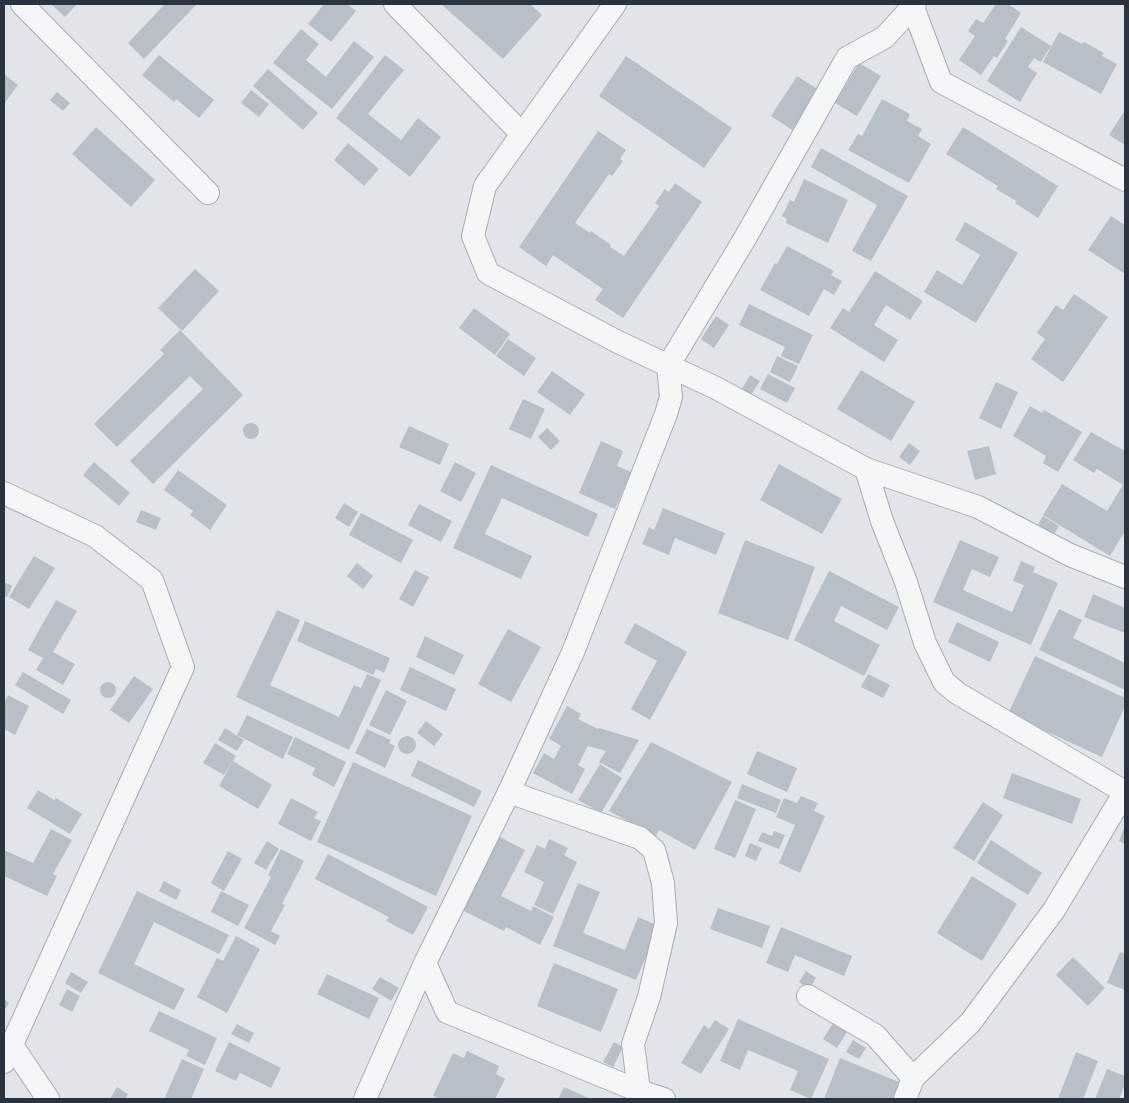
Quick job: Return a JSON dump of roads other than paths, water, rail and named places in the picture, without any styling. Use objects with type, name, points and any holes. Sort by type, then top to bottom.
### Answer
[{"type":"street","points":[[22,4],[208,193]]},
{"type":"street","points":[[394,4],[522,134]]},
{"type":"street","points":[[615,4],[486,186],[473,236],[488,273],[616,341],[716,388],[866,469],[978,508],[1070,555],[1125,577]]},
{"type":"street","points":[[365,1099],[426,963],[509,792],[573,652],[666,414],[671,397],[668,366],[744,240],[847,58],[885,37],[914,5],[941,82],[1125,180]]},
{"type":"street","points":[[866,469],[882,521],[906,582],[925,643],[944,682],[957,693],[1125,792],[1054,910],[970,1023],[913,1078],[904,1099]]},
{"type":"street","points":[[4,493],[95,536],[152,580],[183,667],[8,1053],[48,1099]]},
{"type":"street","points":[[509,792],[640,838],[654,850],[663,883],[666,923],[650,996],[633,1044],[639,1091]]},
{"type":"street","points":[[426,963],[447,1012],[639,1091],[664,1099]]},
{"type":"street","points":[[808,996],[875,1035],[913,1078]]}]
